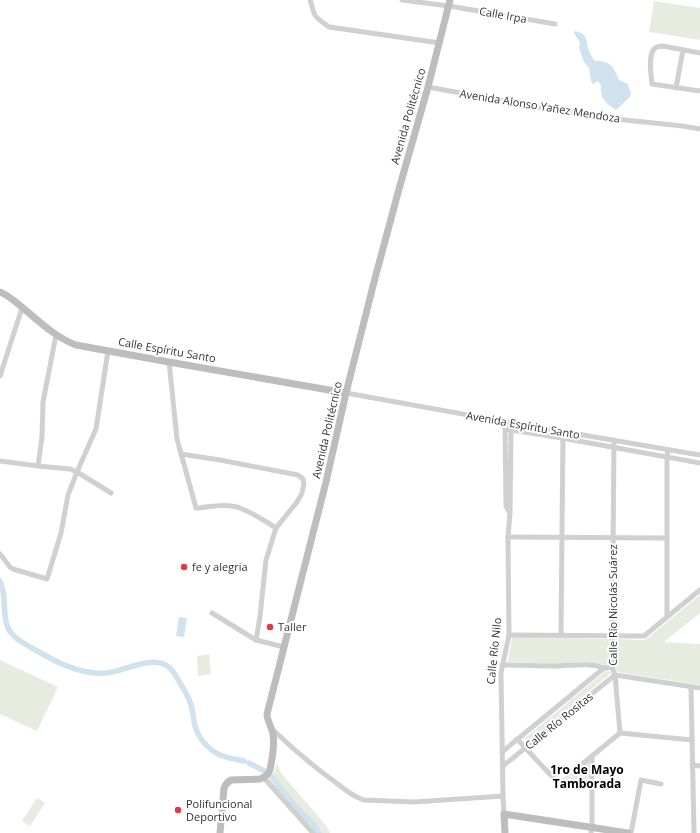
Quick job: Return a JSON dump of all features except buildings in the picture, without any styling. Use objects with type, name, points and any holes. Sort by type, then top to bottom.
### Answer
[{"type":"main road","name":"Avenida Politécnico","points":[[266,775],[274,743],[273,730],[267,714],[326,482],[346,393],[399,189],[440,43],[449,3]]},
{"type":"main road","name":"Calle Espíritu Santo","points":[[0,292],[56,336],[76,345],[346,393]]},
{"type":"main road","points":[[220,833],[224,788],[228,781],[260,779],[266,775]]},
{"type":"main road","points":[[504,814],[592,830],[628,833]]},
{"type":"main road","name":"Calle Río Nilo","points":[[504,814],[505,833]]},
{"type":"street","points":[[317,0],[311,2],[314,15],[329,27],[440,43]]},
{"type":"street","name":"Calle Irpa","points":[[402,0],[449,3],[555,24]]},
{"type":"street","points":[[700,53],[658,46],[654,49],[651,58],[650,70],[652,84],[700,92]]},
{"type":"street","points":[[676,88],[683,50]]},
{"type":"street","name":"Avenida Alonso Yañez Mendoza","points":[[428,87],[586,116],[700,128]]},
{"type":"street","points":[[0,376],[3,359],[22,308]]},
{"type":"street","points":[[38,466],[42,437],[43,402],[56,336]]},
{"type":"street","points":[[0,554],[13,569],[47,579],[61,533],[68,495],[96,430],[108,351]]},
{"type":"street","points":[[169,362],[177,439],[196,508],[219,506],[239,508],[276,528]]},
{"type":"street","name":"Avenida Espíritu Santo","points":[[346,393],[700,455]]},
{"type":"street","points":[[505,422],[506,506],[510,513]]},
{"type":"street","name":"Calle Río Nilo","points":[[504,814],[501,673],[509,635],[508,537],[510,513],[511,430],[513,423]]},
{"type":"street","name":"Avenida Espíritu Santo","points":[[505,430],[562,438],[700,463]]},
{"type":"street","points":[[561,635],[563,432]]},
{"type":"street","name":"Calle Río Nicolás Suárez","points":[[614,440],[612,667],[615,675],[620,733]]},
{"type":"street","points":[[667,617],[666,538],[668,450]]},
{"type":"street","points":[[181,454],[298,475],[303,478],[304,484],[302,492],[297,502],[276,528],[266,560],[256,640]]},
{"type":"street","points":[[0,461],[70,469],[111,493]]},
{"type":"street","points":[[508,537],[666,538]]},
{"type":"street","points":[[509,635],[644,636],[700,590]]},
{"type":"street","points":[[212,613],[256,640],[284,647]]},
{"type":"street","points":[[502,664],[556,666],[582,664],[604,668],[612,667]]},
{"type":"street","name":"Calle Río Rositas","points":[[502,752],[604,668]]},
{"type":"street","points":[[615,675],[700,688]]},
{"type":"street","name":"Calle Río Rositas","points":[[503,766],[615,675]]},
{"type":"street","points":[[691,687],[694,833]]},
{"type":"street","points":[[273,730],[295,751],[359,799],[414,802],[503,796]]},
{"type":"street","points":[[582,765],[620,733],[692,740]]},
{"type":"street","points":[[517,739],[559,784],[592,783]]},
{"type":"street","points":[[592,756],[592,830]]},
{"type":"street","points":[[692,765],[700,766]]},
{"type":"street","points":[[266,775],[312,833]]},
{"type":"street","points":[[631,833],[641,780],[662,784]]},
{"type":"shaded area","points":[[654,1],[700,8],[700,40],[649,32]]},
{"type":"shaded area","points":[[700,595],[700,613],[664,642],[700,644],[700,685],[617,672],[615,667],[615,639],[645,640]]},
{"type":"shaded area","points":[[512,637],[609,639],[609,662],[606,665],[585,662],[556,664],[508,662]]},
{"type":"shaded area","points":[[209,654],[211,674],[198,676],[197,656]]},
{"type":"shaded area","points":[[0,660],[58,687],[37,731],[0,714]]},
{"type":"shaded area","points":[[607,670],[611,673],[528,742],[525,738]]},
{"type":"shaded area","points":[[590,760],[589,779],[560,781],[578,765],[579,767]]},
{"type":"shaded area","points":[[277,763],[281,773],[318,816],[330,833],[315,833],[269,780],[274,773]]},
{"type":"shaded area","points":[[37,798],[45,803],[30,826],[22,821]]},
{"type":"water","points":[[575,31],[580,32],[585,37],[590,54],[595,61],[605,62],[611,65],[619,80],[628,84],[631,93],[630,97],[616,110],[604,100],[601,85],[598,81],[593,84],[591,81],[589,68],[584,62],[579,48],[580,43],[574,33]]},
{"type":"water","points":[[179,617],[187,618],[184,637],[176,636]]},
{"type":"waterway","points":[[0,581],[4,594],[5,615],[8,629],[19,640],[58,662],[86,672],[106,673],[138,664],[155,662],[163,664],[173,671],[187,695],[191,705],[195,726],[204,743],[220,755],[244,761]]},
{"type":"waterway","points":[[249,763],[266,772]]},
{"type":"waterway","points":[[271,776],[294,805],[313,824],[319,833]]},
{"type":"place","name":"fe y alegria","points":[[184,567]]},
{"type":"place","name":"Taller","points":[[270,627]]},
{"type":"place","name":"Polifuncional Deportivo","points":[[178,810]]},
{"type":"district","name":"1ro de Mayo Tamborada","points":[[587,777]]}]
